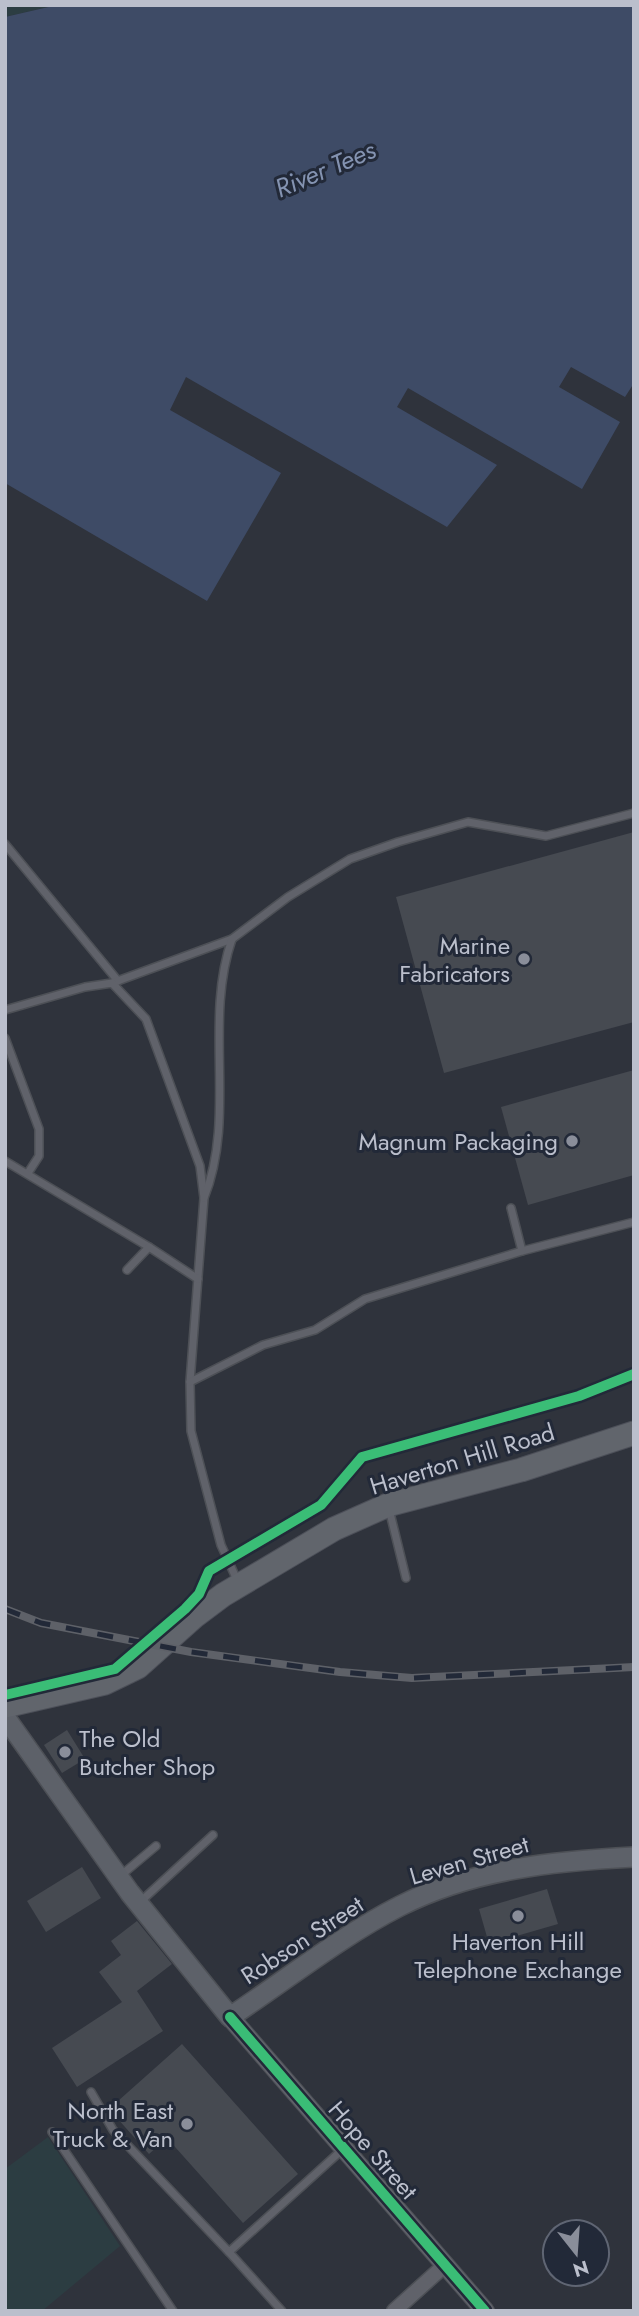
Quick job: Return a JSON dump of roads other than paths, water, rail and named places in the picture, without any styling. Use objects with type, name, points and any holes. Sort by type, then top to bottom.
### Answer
[{"type":"main road","name":"Haverton Hill Road","points":[[5,1706],[105,1683],[138,1667],[195,1616],[239,1586],[334,1529],[388,1505],[521,1470],[634,1433]]},
{"type":"main road","name":"Hope Street","points":[[5,1717],[138,1903],[230,2017]]},
{"type":"main road","name":"Leven Street","points":[[401,1905],[515,1867],[566,1860],[634,1857]]},
{"type":"main road","name":"Robson Street","points":[[230,2017],[401,1905]]},
{"type":"street","name":"Hope Street","points":[[230,2017],[485,2311]]},
{"type":"street","points":[[394,2311],[445,2265]]},
{"type":"lane","points":[[5,1010],[85,987],[115,982],[232,939],[288,897],[350,859],[398,842],[468,822],[546,836],[634,813]]},
{"type":"lane","points":[[5,844],[146,1019],[200,1166],[204,1198],[190,1382],[191,1431],[222,1545],[239,1586]]},
{"type":"lane","points":[[204,1198],[212,1178],[220,1084],[219,1011],[227,954],[232,939]]},
{"type":"lane","points":[[5,1038],[38,1129],[39,1156],[28,1173]]},
{"type":"lane","points":[[5,1161],[198,1279]]},
{"type":"lane","points":[[511,1208],[522,1251]]},
{"type":"lane","points":[[190,1382],[262,1345],[315,1330],[365,1299],[522,1251],[634,1222]]},
{"type":"lane","points":[[127,1270],[149,1248]]},
{"type":"lane","points":[[388,1505],[406,1578]]},
{"type":"lane","points":[[138,1903],[213,1835]]},
{"type":"lane","points":[[119,1877],[156,1846]]},
{"type":"lane","points":[[91,2092],[113,2130],[282,2311]]},
{"type":"lane","points":[[52,2132],[173,2311]]},
{"type":"lane","points":[[229,2252],[343,2148]]},
{"type":"water","name":"River Tees","points":[[57,5],[634,5],[634,383],[625,397],[571,367],[559,387],[620,422],[582,489],[408,388],[397,407],[497,465],[447,527],[186,377],[170,410],[281,473],[207,601],[5,483],[5,17]]},
{"type":"railway","points":[[5,1609],[41,1623],[191,1652],[340,1672],[412,1678],[634,1667]]},
{"type":"place","name":"Marine Fabricators","points":[[524,959]]},
{"type":"place","name":"Magnum Packaging","points":[[572,1141]]},
{"type":"place","name":"The Old Butcher Shop","points":[[65,1752]]},
{"type":"place","name":"Haverton Hill Telephone Exchange","points":[[518,1916]]},
{"type":"place","name":"North East Truck & Van","points":[[187,2124]]}]
